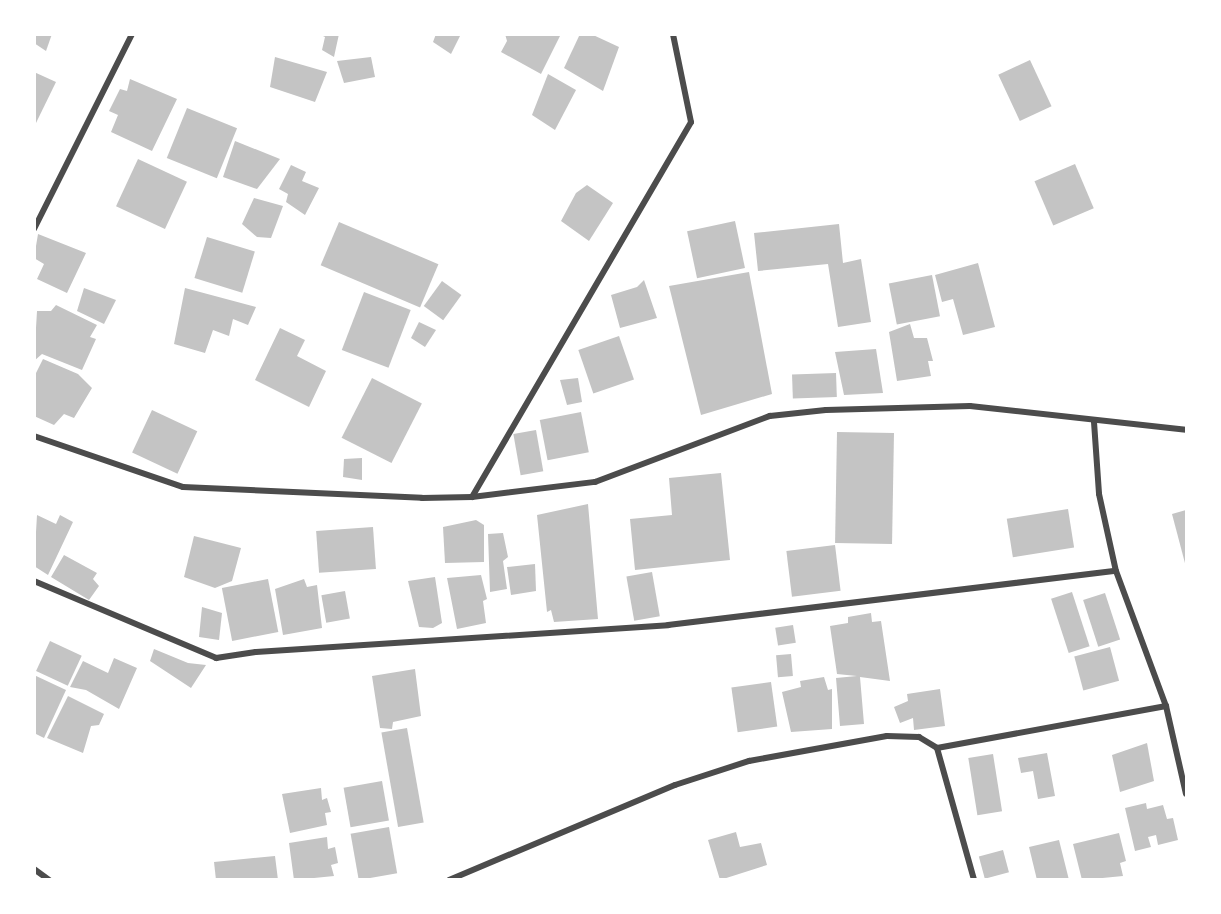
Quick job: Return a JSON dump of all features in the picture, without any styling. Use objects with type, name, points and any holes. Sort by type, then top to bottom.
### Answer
[{"type":"street","points":[[34,229],[132,34]]},
{"type":"street","points":[[472,497],[691,122],[673,34]]},
{"type":"street","points":[[34,436],[183,487],[472,497],[595,483],[729,429],[782,415],[970,406],[1094,422],[1186,430]]},
{"type":"street","points":[[1094,422],[1099,494],[1116,571],[1166,706],[1186,794]]},
{"type":"street","points":[[34,581],[216,658],[256,652],[668,625],[1116,571]]},
{"type":"street","points":[[449,879],[675,785],[749,761],[887,736],[919,737],[937,748],[1166,706]]},
{"type":"street","points":[[937,748],[974,879]]},
{"type":"street","points":[[34,869],[49,879]]},
{"type":"building","points":[[34,34],[52,34],[46,51],[34,43]]},
{"type":"building","points":[[319,34],[339,34],[334,57],[322,50],[325,37]]},
{"type":"building","points":[[436,34],[461,34],[451,54],[433,42]]},
{"type":"building","points":[[505,34],[561,34],[541,74],[501,52],[507,41]]},
{"type":"building","points":[[580,34],[591,34],[619,47],[603,91],[564,68]]},
{"type":"building","points":[[275,57],[327,72],[315,102],[270,87]]},
{"type":"building","points":[[371,57],[375,77],[344,83],[337,61]]},
{"type":"building","points":[[1030,60],[1052,106],[1020,121],[998,75]]},
{"type":"building","points":[[34,72],[56,82],[36,123],[34,122]]},
{"type":"building","points":[[548,74],[576,90],[555,130],[532,115]]},
{"type":"building","points":[[130,79],[177,99],[152,151],[111,132],[118,115],[109,111],[120,89],[127,91]]},
{"type":"building","points":[[187,108],[237,128],[217,178],[167,158]]},
{"type":"building","points":[[235,141],[280,159],[257,189],[223,177]]},
{"type":"building","points":[[138,159],[187,182],[165,229],[116,206]]},
{"type":"building","points":[[1075,164],[1094,208],[1053,225],[1034,181]]},
{"type":"building","points":[[291,165],[306,172],[302,181],[319,188],[305,215],[286,202],[288,194],[279,189]]},
{"type":"building","points":[[587,185],[613,203],[589,241],[561,221],[576,193]]},
{"type":"building","points":[[254,198],[283,206],[271,238],[257,237],[242,224]]},
{"type":"building","points":[[735,221],[745,268],[697,278],[687,231]]},
{"type":"building","points":[[339,222],[438,264],[420,307],[321,265]]},
{"type":"building","points":[[839,224],[843,263],[861,259],[871,322],[838,327],[828,264],[758,271],[754,233]]},
{"type":"building","points":[[38,234],[86,253],[67,293],[37,279],[44,264],[34,258]]},
{"type":"building","points":[[207,237],[255,252],[242,293],[194,278]]},
{"type":"building","points":[[978,263],[995,327],[963,335],[953,299],[942,302],[935,275]]},
{"type":"building","points":[[749,272],[772,394],[701,415],[669,286]]},
{"type":"building","points":[[932,275],[940,316],[897,325],[889,283]]},
{"type":"building","points":[[644,280],[657,318],[620,328],[611,295],[637,287]]},
{"type":"building","points":[[442,281],[461,295],[443,320],[424,306]]},
{"type":"building","points":[[84,288],[116,300],[104,324],[77,311]]},
{"type":"building","points":[[185,288],[256,307],[248,325],[233,319],[229,336],[213,330],[205,353],[174,344]]},
{"type":"building","points":[[364,292],[411,310],[388,368],[342,350]]},
{"type":"building","points":[[56,305],[97,325],[90,337],[96,339],[82,370],[42,354],[34,361],[37,311],[51,311]]},
{"type":"building","points":[[419,322],[436,330],[425,347],[411,338]]},
{"type":"building","points":[[910,324],[914,338],[927,338],[933,361],[928,361],[931,376],[897,381],[889,332]]},
{"type":"building","points":[[280,328],[305,340],[297,356],[326,371],[309,407],[255,380]]},
{"type":"building","points":[[619,336],[634,379],[593,393],[578,350]]},
{"type":"building","points":[[876,349],[883,393],[844,395],[835,352]]},
{"type":"building","points":[[43,359],[78,374],[92,388],[74,418],[64,414],[54,425],[34,416],[34,377]]},
{"type":"building","points":[[836,373],[837,397],[793,399],[792,375]]},
{"type":"building","points":[[372,378],[422,403],[391,463],[342,438]]},
{"type":"building","points":[[578,378],[582,402],[567,405],[560,380]]},
{"type":"building","points":[[152,410],[197,431],[177,474],[132,453]]},
{"type":"building","points":[[581,412],[589,452],[548,460],[540,420]]},
{"type":"building","points":[[536,430],[543,471],[521,475],[513,434]]},
{"type":"building","points":[[837,432],[894,433],[892,544],[835,543]]},
{"type":"building","points":[[362,458],[362,480],[343,477],[344,459]]},
{"type":"building","points":[[721,473],[730,560],[635,570],[630,519],[672,515],[669,478]]},
{"type":"building","points":[[588,504],[598,619],[554,622],[551,610],[547,612],[537,515]]},
{"type":"building","points":[[1068,509],[1074,548],[1013,557],[1007,519]]},
{"type":"building","points":[[1186,510],[1186,567],[1172,514]]},
{"type":"building","points":[[37,515],[56,524],[60,515],[73,522],[48,575],[34,566]]},
{"type":"building","points":[[476,520],[484,525],[484,562],[445,563],[443,527]]},
{"type":"building","points":[[373,527],[376,569],[319,573],[316,531]]},
{"type":"building","points":[[503,533],[508,557],[503,561],[507,589],[490,592],[488,534]]},
{"type":"building","points":[[194,536],[241,548],[232,581],[215,588],[184,577]]},
{"type":"building","points":[[835,545],[841,591],[792,597],[786,551]]},
{"type":"building","points":[[64,555],[97,573],[93,579],[99,586],[89,600],[51,577]]},
{"type":"building","points":[[535,564],[536,591],[511,595],[507,567]]},
{"type":"building","points":[[652,572],[660,616],[634,621],[626,577]]},
{"type":"building","points":[[481,575],[487,599],[483,601],[486,623],[457,629],[447,578]]},
{"type":"building","points":[[435,577],[442,623],[433,628],[419,627],[408,581]]},
{"type":"building","points":[[268,579],[278,632],[232,641],[222,588]]},
{"type":"building","points":[[304,579],[307,587],[317,585],[322,628],[283,635],[275,589]]},
{"type":"building","points":[[345,591],[350,619],[326,623],[321,595]]},
{"type":"building","points":[[1072,592],[1090,646],[1069,653],[1051,599]]},
{"type":"building","points":[[1105,593],[1120,640],[1098,647],[1083,600]]},
{"type":"building","points":[[202,607],[222,613],[219,640],[199,637]]},
{"type":"building","points":[[871,613],[872,622],[881,621],[890,681],[860,677],[864,724],[840,726],[836,678],[857,676],[837,674],[830,626],[848,623],[848,617]]},
{"type":"building","points":[[793,625],[796,643],[778,646],[775,628]]},
{"type":"building","points":[[50,641],[82,656],[68,686],[36,671]]},
{"type":"building","points":[[1110,647],[1119,681],[1083,690],[1074,657]]},
{"type":"building","points":[[154,649],[188,663],[206,665],[191,688],[150,661]]},
{"type":"building","points":[[791,654],[793,676],[778,677],[776,655]]},
{"type":"building","points":[[114,658],[137,668],[119,709],[86,690],[70,687],[83,661],[108,673]]},
{"type":"building","points":[[415,669],[421,716],[393,722],[392,729],[380,728],[372,676]]},
{"type":"building","points":[[34,675],[66,690],[44,738],[34,733]]},
{"type":"building","points":[[824,677],[828,690],[832,689],[832,729],[791,732],[782,692],[801,687],[800,681]]},
{"type":"building","points":[[771,682],[777,727],[738,732],[731,688]]},
{"type":"building","points":[[940,689],[945,726],[914,730],[913,718],[900,723],[894,707],[908,701],[907,694]]},
{"type":"building","points":[[68,696],[104,714],[99,725],[91,726],[83,753],[47,738]]},
{"type":"building","points":[[407,728],[424,823],[398,827],[381,733]]},
{"type":"building","points":[[1147,743],[1154,781],[1120,792],[1112,755]]},
{"type":"building","points":[[1047,753],[1055,796],[1038,799],[1033,771],[1021,773],[1018,758]]},
{"type":"building","points":[[993,754],[1002,811],[977,815],[968,758]]},
{"type":"building","points":[[382,781],[389,820],[351,827],[344,788]]},
{"type":"building","points":[[321,788],[322,800],[327,798],[331,812],[325,813],[327,825],[290,833],[282,794]]},
{"type":"building","points":[[1146,803],[1147,809],[1163,805],[1167,819],[1173,818],[1178,840],[1158,845],[1156,835],[1148,837],[1151,847],[1135,851],[1125,808]]},
{"type":"building","points":[[389,827],[397,873],[359,880],[351,834]]},
{"type":"building","points":[[736,832],[740,847],[761,843],[767,865],[720,880],[708,840]]},
{"type":"building","points":[[1119,833],[1126,861],[1120,863],[1123,876],[1082,880],[1073,844]]},
{"type":"building","points":[[327,837],[328,849],[335,847],[338,863],[331,865],[334,876],[294,880],[289,843]]},
{"type":"building","points":[[1059,840],[1069,880],[1037,880],[1029,847]]},
{"type":"building","points":[[1003,850],[1009,872],[985,879],[979,856]]},
{"type":"building","points":[[275,856],[278,880],[216,880],[214,862]]}]
